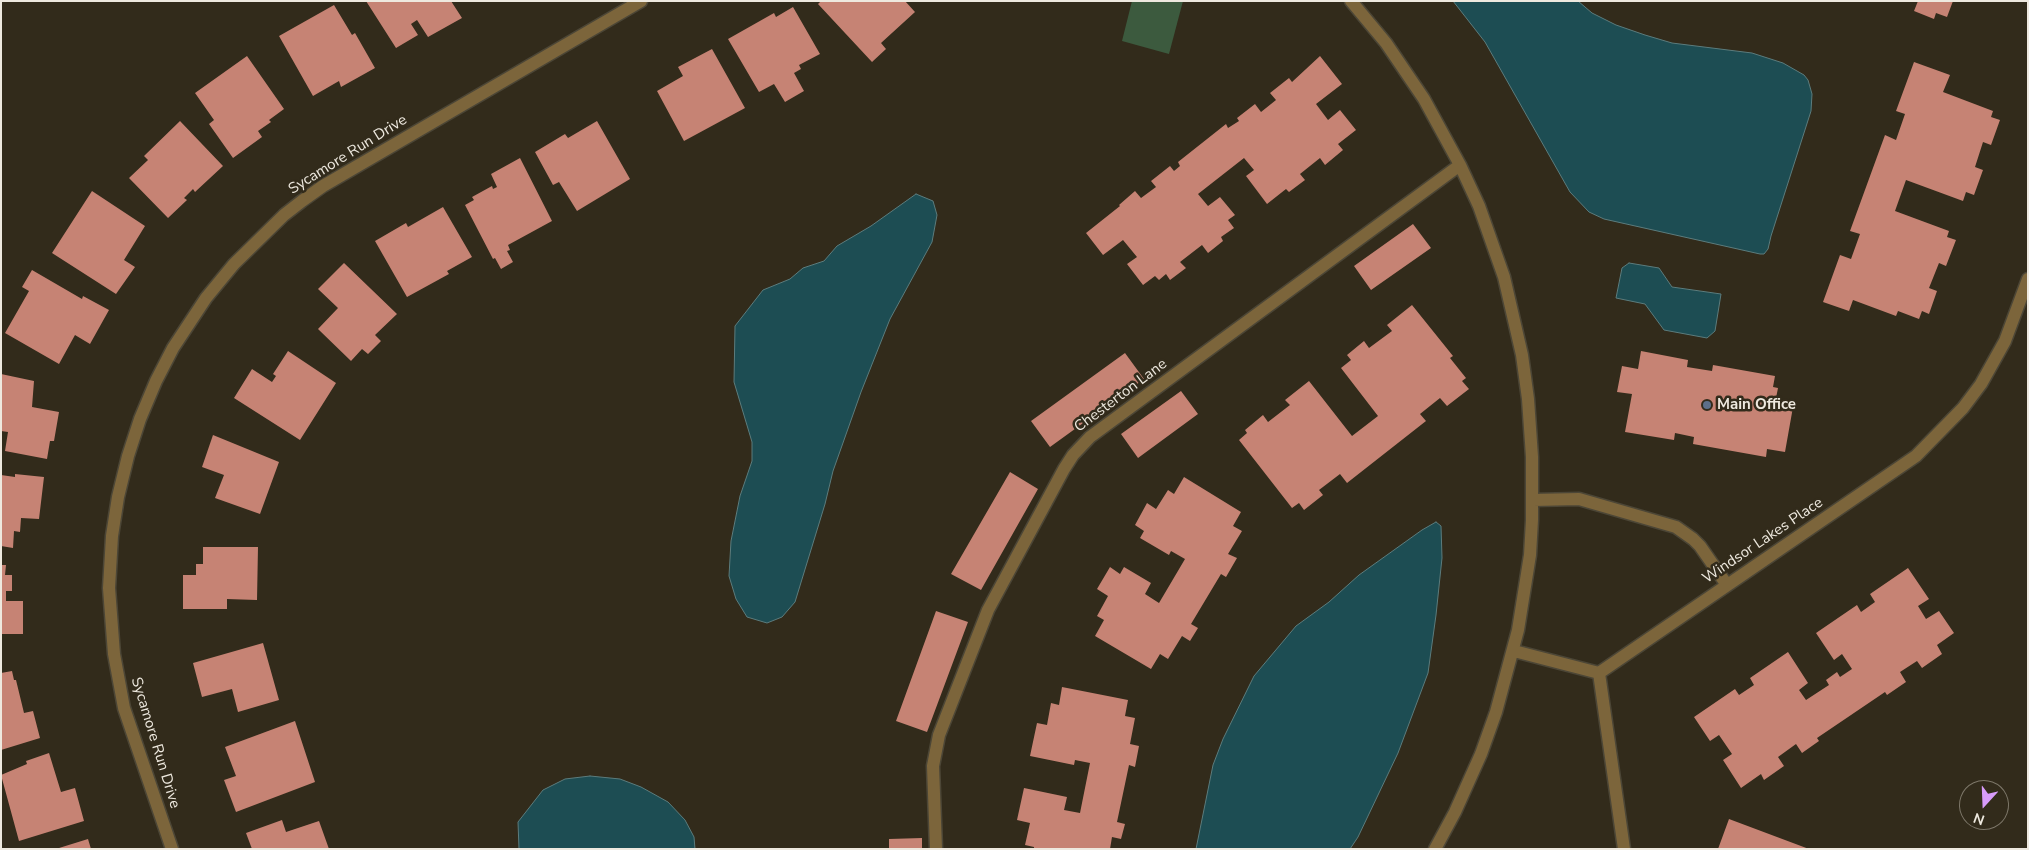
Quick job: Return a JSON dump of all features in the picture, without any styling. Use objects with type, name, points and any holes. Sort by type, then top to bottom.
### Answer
[{"type":"street","name":"Sycamore Run Drive","points":[[172,849],[124,708],[114,654],[109,588],[112,536],[118,497],[128,456],[143,411],[173,348],[206,298],[234,264],[284,215],[302,201],[324,186],[641,1]]},
{"type":"street","points":[[1351,1],[1376,29],[1407,72],[1442,129],[1478,206],[1499,260],[1519,338],[1530,417],[1533,500],[1530,556],[1514,651],[1481,754],[1455,812],[1435,849]]},
{"type":"street","name":"Chesterton Lane","points":[[936,849],[933,766],[939,735],[988,610],[1064,469],[1074,454],[1090,438],[1460,165]]},
{"type":"street","name":"Windsor Lakes Place","points":[[1599,673],[1909,461],[1936,437],[1963,408],[1981,384],[2005,341],[2028,279]]},
{"type":"street","points":[[1533,500],[1579,499],[1676,527],[1700,546],[1727,585]]},
{"type":"street","points":[[1514,651],[1599,673],[1624,849]]},
{"type":"green space","points":[[1132,1],[1183,1],[1169,54],[1122,41]]},
{"type":"water","points":[[1453,1],[1578,1],[1592,13],[1616,25],[1645,35],[1672,43],[1752,53],[1783,63],[1804,75],[1808,80],[1812,94],[1811,111],[1768,249],[1764,254],[1604,219],[1589,212],[1570,192],[1485,42]]},
{"type":"water","points":[[916,194],[933,201],[937,215],[932,242],[890,319],[861,392],[833,471],[825,504],[795,602],[782,617],[767,623],[747,617],[736,599],[729,576],[731,541],[740,496],[752,461],[752,442],[734,382],[735,326],[763,290],[790,279],[803,268],[824,261],[837,246],[871,226]]},
{"type":"water","points":[[1629,263],[1659,268],[1672,287],[1721,294],[1715,331],[1707,338],[1664,330],[1645,304],[1616,298],[1622,268]]},
{"type":"water","points":[[1436,522],[1441,526],[1442,558],[1428,673],[1398,753],[1358,837],[1350,849],[1196,849],[1213,765],[1223,739],[1254,676],[1296,626],[1329,602],[1359,575]]},
{"type":"water","points":[[590,776],[620,779],[641,787],[668,802],[685,820],[694,837],[695,849],[519,849],[518,822],[543,790],[565,779]]},
{"type":"building","points":[[366,1],[451,1],[462,18],[428,37],[417,20],[411,24],[418,35],[396,48]]},
{"type":"building","points":[[821,1],[905,1],[915,12],[881,43],[886,49],[872,62],[818,4]]},
{"type":"building","points":[[1918,1],[1953,1],[1947,17],[1936,13],[1934,19],[1914,11]]},
{"type":"building","points":[[334,5],[352,35],[355,33],[375,68],[341,87],[339,81],[313,96],[279,36]]},
{"type":"building","points":[[793,7],[820,54],[799,65],[801,69],[794,73],[804,91],[785,102],[774,84],[759,92],[728,39],[774,13],[776,17]]},
{"type":"building","points":[[712,49],[745,108],[684,141],[657,91],[683,76],[678,67]]},
{"type":"building","points":[[247,56],[284,109],[269,120],[271,122],[258,131],[262,137],[233,158],[209,124],[214,120],[195,93]]},
{"type":"building","points":[[1320,56],[1342,84],[1316,104],[1328,120],[1340,110],[1356,130],[1338,144],[1343,150],[1325,165],[1320,158],[1300,174],[1305,180],[1289,192],[1286,189],[1267,204],[1246,176],[1254,170],[1244,158],[1198,194],[1208,206],[1220,197],[1235,215],[1228,220],[1234,228],[1221,237],[1223,241],[1208,253],[1202,245],[1180,262],[1186,268],[1170,280],[1166,274],[1159,280],[1155,276],[1143,285],[1127,264],[1137,257],[1123,240],[1103,255],[1086,233],[1120,206],[1135,191],[1141,198],[1156,187],[1151,181],[1170,166],[1174,171],[1180,166],[1178,162],[1226,124],[1228,128],[1239,121],[1237,118],[1255,104],[1261,112],[1276,100],[1270,93],[1289,78],[1292,82]]},
{"type":"building","points":[[1914,62],[1950,75],[1943,92],[1993,111],[1991,117],[2000,120],[1991,145],[1983,142],[1975,167],[1983,170],[1974,195],[1966,192],[1963,201],[1906,180],[1895,211],[1949,231],[1947,237],[1956,240],[1946,266],[1939,263],[1929,288],[1937,291],[1929,314],[1922,311],[1919,319],[1898,311],[1896,316],[1853,300],[1849,311],[1823,302],[1840,255],[1851,259],[1860,234],[1850,231],[1885,135],[1896,140],[1905,114],[1896,111]]},
{"type":"building","points":[[180,121],[223,166],[195,192],[193,189],[184,198],[187,200],[168,218],[129,178],[148,160],[144,156]]},
{"type":"building","points":[[597,121],[630,179],[577,211],[559,182],[553,185],[535,152],[565,134],[568,138]]},
{"type":"building","points":[[520,158],[552,221],[508,245],[510,250],[507,251],[513,262],[501,269],[495,258],[493,259],[465,205],[474,200],[472,197],[492,186],[493,189],[497,187],[491,174]]},
{"type":"building","points":[[92,191],[145,226],[124,260],[135,267],[116,294],[52,253]]},
{"type":"building","points":[[443,207],[472,257],[447,271],[449,274],[407,297],[375,241],[406,223],[408,227]]},
{"type":"building","points":[[1413,224],[1431,248],[1371,290],[1354,266]]},
{"type":"building","points":[[344,263],[397,314],[375,335],[381,341],[368,354],[362,349],[351,361],[318,329],[338,308],[318,289]]},
{"type":"building","points":[[32,270],[82,299],[83,296],[109,310],[90,344],[75,335],[59,364],[5,333],[29,291],[22,287]]},
{"type":"building","points":[[1412,305],[1453,356],[1450,358],[1466,378],[1462,381],[1469,389],[1447,406],[1440,398],[1420,414],[1426,421],[1347,483],[1340,474],[1319,490],[1323,495],[1304,510],[1299,503],[1292,508],[1239,440],[1247,433],[1245,430],[1263,415],[1268,422],[1290,405],[1285,400],[1309,381],[1352,436],[1378,416],[1341,368],[1351,360],[1347,355],[1364,341],[1369,348],[1392,331],[1387,325]]},
{"type":"building","points":[[288,351],[336,383],[300,440],[234,398],[252,369],[272,382],[276,376],[273,374]]},
{"type":"building","name":"Main Office","points":[[1641,351],[1688,360],[1687,367],[1712,371],[1713,365],[1775,376],[1773,387],[1778,388],[1775,403],[1793,407],[1785,452],[1767,449],[1766,457],[1693,444],[1694,437],[1675,433],[1674,440],[1625,432],[1632,394],[1617,392],[1622,366],[1638,369]]},
{"type":"building","points":[[1125,353],[1144,379],[1050,447],[1031,421]]},
{"type":"building","points":[[1,374],[34,381],[32,407],[59,412],[54,441],[50,441],[47,459],[5,451],[8,432],[1,431]]},
{"type":"building","points":[[1181,391],[1198,414],[1138,458],[1121,434]]},
{"type":"building","points":[[213,435],[279,462],[260,514],[215,498],[224,475],[202,467]]},
{"type":"building","points":[[1010,472],[1038,489],[981,590],[951,574]]},
{"type":"building","points":[[15,474],[44,477],[39,519],[21,518],[20,532],[14,531],[13,548],[1,546],[1,475],[15,477]]},
{"type":"building","points":[[1184,477],[1241,512],[1233,526],[1242,531],[1228,554],[1237,558],[1226,577],[1221,574],[1191,624],[1198,628],[1190,641],[1182,636],[1168,659],[1160,654],[1151,669],[1095,636],[1104,620],[1097,616],[1108,596],[1097,589],[1110,567],[1120,574],[1124,567],[1151,583],[1145,594],[1159,603],[1185,559],[1171,551],[1169,555],[1140,538],[1144,531],[1135,525],[1147,503],[1156,509],[1168,490],[1174,494]]},
{"type":"building","points":[[203,547],[258,547],[257,600],[227,599],[227,609],[183,609],[183,575],[196,575],[196,564],[203,564]]},
{"type":"building","points":[[1,565],[6,565],[5,575],[12,575],[12,591],[6,591],[6,601],[23,601],[23,634],[1,634]]},
{"type":"building","points":[[1908,568],[1929,599],[1918,606],[1926,619],[1939,611],[1954,633],[1937,645],[1942,654],[1922,668],[1917,661],[1900,672],[1906,682],[1887,695],[1885,692],[1817,738],[1819,741],[1802,753],[1796,744],[1778,757],[1784,766],[1764,780],[1761,774],[1741,788],[1723,760],[1732,754],[1719,735],[1710,741],[1694,717],[1735,689],[1739,695],[1754,685],[1750,678],[1788,652],[1808,683],[1799,690],[1806,700],[1829,685],[1826,680],[1837,672],[1840,677],[1852,669],[1842,654],[1834,660],[1816,633],[1857,605],[1861,612],[1875,602],[1870,594]]},
{"type":"building","points":[[936,611],[968,622],[927,732],[896,721]]},
{"type":"building","points":[[263,643],[279,700],[238,712],[232,689],[202,697],[193,663]]},
{"type":"building","points":[[12,671],[24,713],[33,711],[40,738],[1,750],[1,673]]},
{"type":"building","points":[[1062,687],[1128,700],[1125,716],[1135,718],[1130,744],[1139,746],[1135,767],[1129,765],[1117,822],[1125,824],[1121,839],[1112,837],[1110,849],[1034,849],[1034,847],[1025,845],[1030,823],[1017,820],[1024,788],[1067,797],[1064,810],[1080,813],[1090,763],[1075,760],[1074,765],[1030,756],[1037,723],[1047,725],[1051,703],[1059,705]]},
{"type":"building","points":[[295,721],[315,782],[236,812],[224,780],[236,776],[225,747]]},
{"type":"building","points":[[49,753],[61,792],[75,788],[84,821],[19,841],[1,775],[27,764],[26,761]]},
{"type":"building","points":[[1729,819],[1809,849],[1718,849]]},
{"type":"building","points":[[282,820],[286,832],[319,821],[329,849],[252,849],[246,833]]},
{"type":"building","points":[[922,838],[922,849],[889,849],[889,839]]},
{"type":"building","points":[[88,839],[91,849],[59,849],[59,848]]},
{"type":"place","name":"Main Office","points":[[1707,405]]}]
